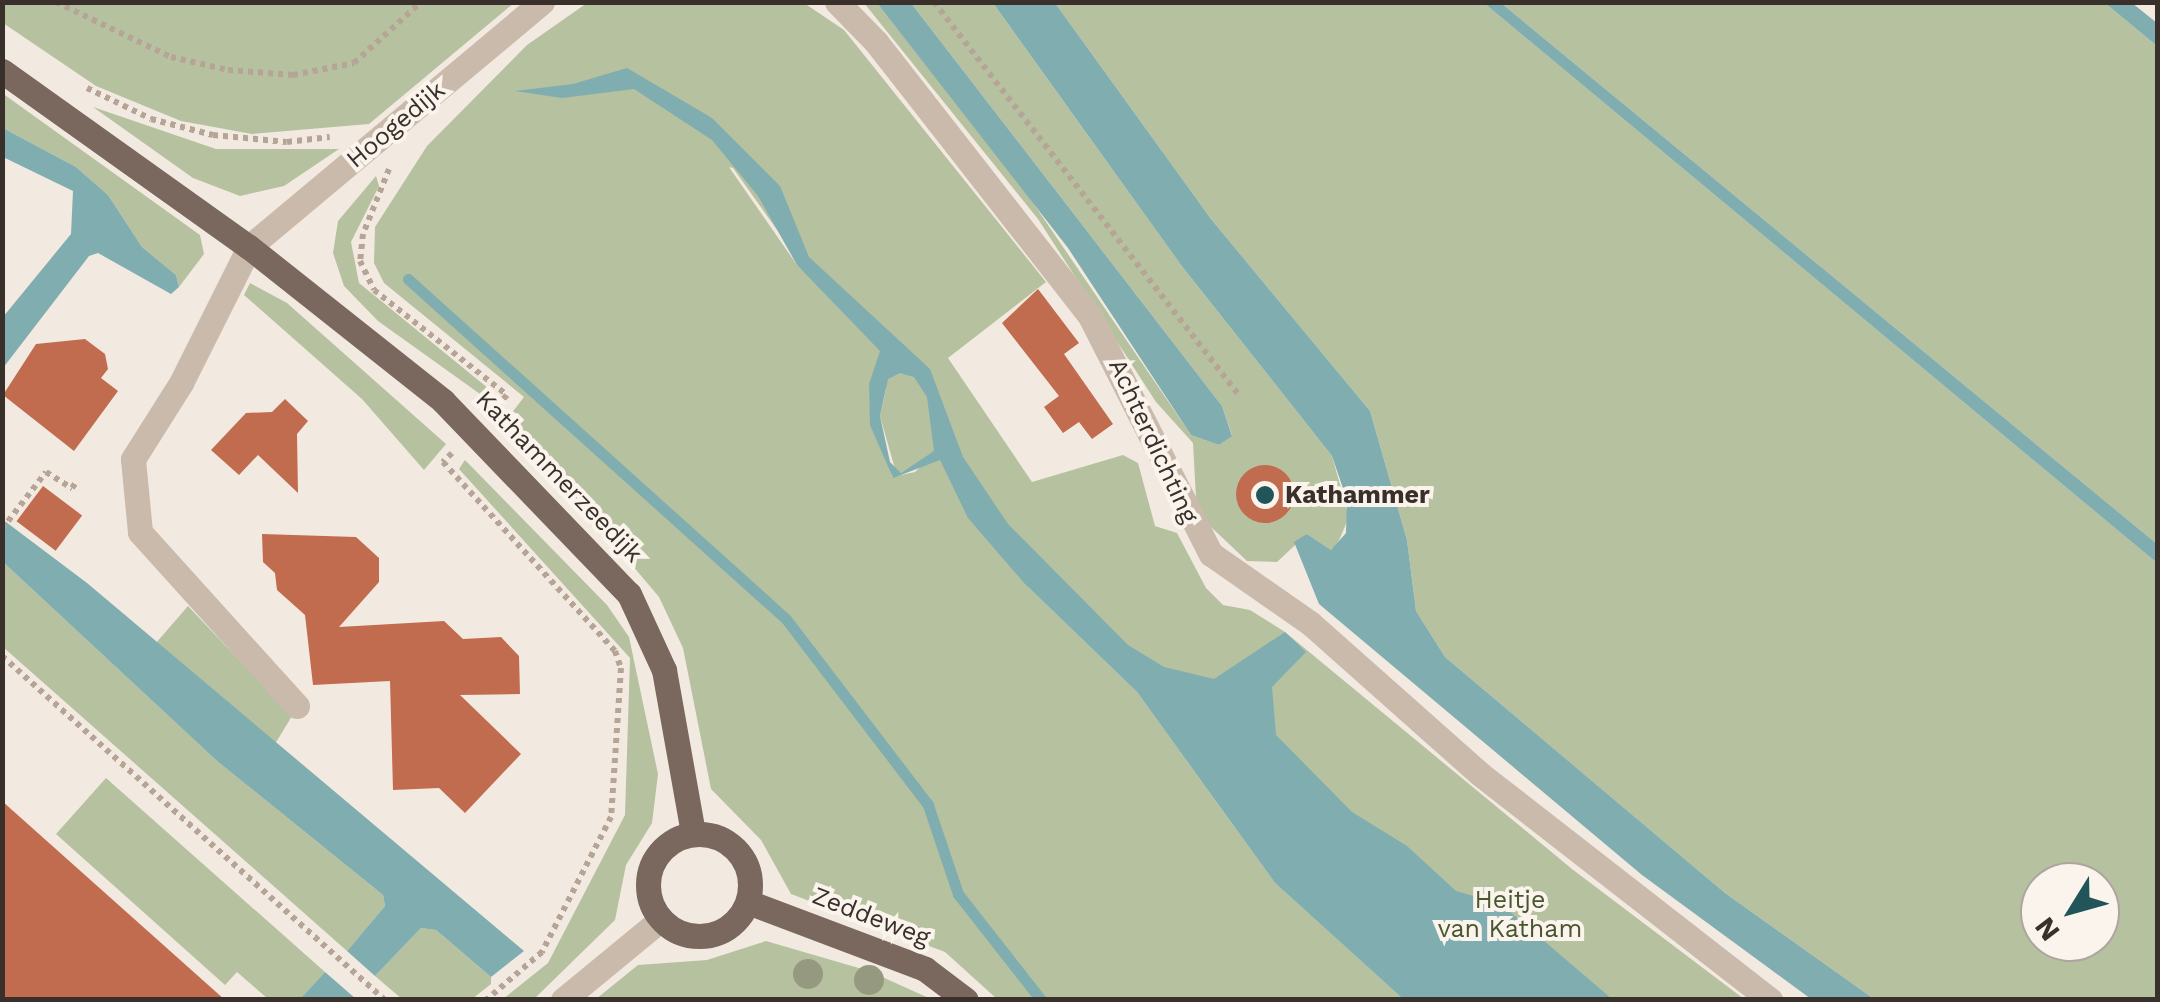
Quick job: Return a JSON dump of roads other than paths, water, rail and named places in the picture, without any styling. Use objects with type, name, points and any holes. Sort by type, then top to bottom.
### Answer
[{"type":"main road","name":"Kathammerzeedijk","points":[[2,71],[249,246],[475,429],[645,620],[664,670],[692,833]]},
{"type":"main road","points":[[692,833],[727,841],[744,860],[748,902],[730,926],[702,937],[660,920],[648,895],[654,859],[671,841],[692,833]]},
{"type":"main road","name":"Zeddeweg","points":[[748,902],[925,969],[966,1000]]},
{"type":"street","name":"Hoogedijk","points":[[249,246],[542,2]]},
{"type":"street","name":"Achterdichting","points":[[837,2],[876,42],[1090,316],[1211,554],[1310,623],[1480,774],[1770,1000]]},
{"type":"street","points":[[249,246],[181,384],[134,458],[140,532],[297,706]]},
{"type":"street","points":[[562,1000],[660,920]]},
{"type":"water","points":[[877,3],[911,3],[1222,406],[1232,436],[1219,445],[1191,435],[1068,248]]},
{"type":"water","points":[[993,3],[1055,3],[1211,219],[1370,411],[1407,540],[1416,611],[1445,657],[1725,893],[1874,999],[1811,999],[1642,875],[1319,604],[1294,542],[1307,534],[1331,550],[1346,533],[1347,500],[1332,456],[1181,265]]},
{"type":"water","points":[[1484,3],[1501,3],[2157,544],[2157,563]]},
{"type":"water","points":[[2105,3],[2132,3],[2157,23],[2157,46]]},
{"type":"water","points":[[627,68],[712,118],[780,186],[809,257],[930,369],[963,457],[1008,524],[1128,645],[1164,667],[1214,679],[1285,632],[1306,652],[1272,687],[1276,735],[1352,812],[1407,846],[1456,891],[1501,904],[1612,999],[1403,999],[1275,883],[1137,692],[1025,584],[968,518],[940,460],[893,478],[870,425],[869,384],[880,351],[797,265],[758,196],[712,140],[634,89],[562,98],[515,91],[573,84]],"holes":[[[900,373],[914,377],[927,397],[934,451],[901,473],[890,462],[880,416],[888,379]]]},
{"type":"water","points":[[3,128],[76,167],[108,195],[142,247],[176,275],[179,287],[171,294],[98,253],[89,256],[3,368],[3,317],[71,234],[73,191],[3,157]]},
{"type":"water","points":[[2,519],[87,583],[524,951],[491,977],[436,930],[421,928],[375,976],[347,951],[385,906],[383,895],[217,761],[3,562]]},
{"type":"water","points":[[325,972],[356,999],[300,999]]},
{"type":"waterway","points":[[408,279],[786,619],[928,805],[958,894],[1041,1000]]},
{"type":"place","name":"Kathammer","points":[[1265,495]]},
{"type":"park label","name":"Heitje van Katham","points":[[1510,916]]}]
